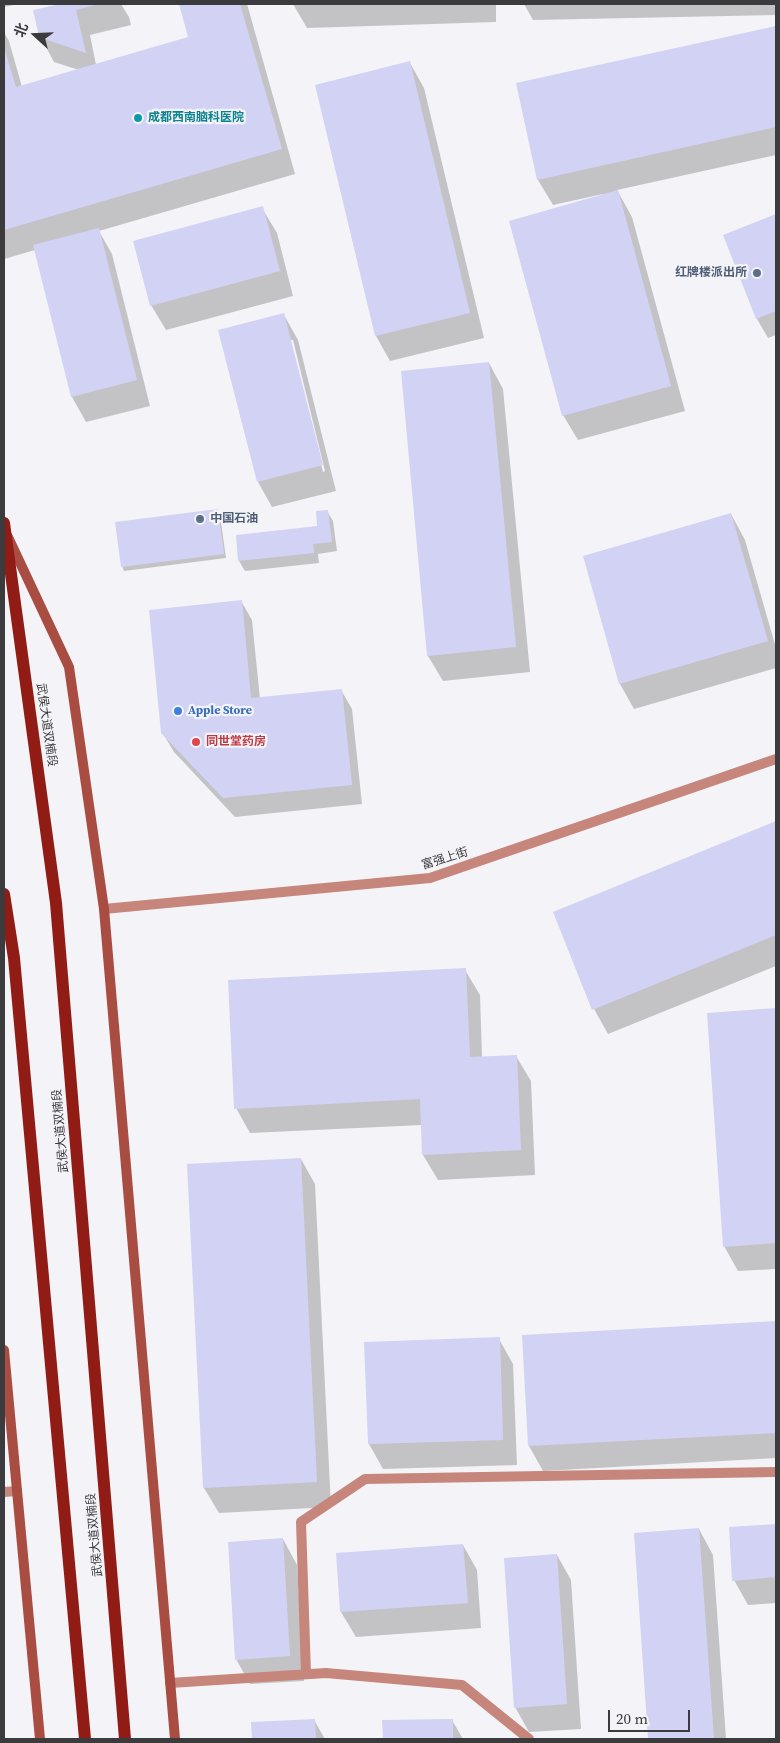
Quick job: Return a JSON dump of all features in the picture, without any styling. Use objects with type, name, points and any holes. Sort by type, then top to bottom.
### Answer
[{"type":"main road","name":"武侯大道双楠段","points":[[5,527],[56,903],[126,1739]]},
{"type":"main road","points":[[5,527],[69,667],[104,909],[175,1739]]},
{"type":"main road","points":[[4,894],[14,958],[85,1739]]},
{"type":"main road","points":[[4,1350],[40,1739]]},
{"type":"street","name":"富强上街","points":[[104,909],[430,878],[776,759]]},
{"type":"street","points":[[306,1674],[301,1522],[365,1478],[776,1472]]},
{"type":"street","points":[[4,1492],[17,1491]]},
{"type":"street","points":[[170,1683],[326,1673],[462,1685],[529,1739]]},
{"type":"building","points":[[60,4],[99,4],[76,10],[86,53],[39,37],[33,10]]},
{"type":"building","name":"成都西南脑科医院","points":[[179,4],[240,4],[282,149],[4,230],[4,47],[16,87],[188,37]]},
{"type":"building","points":[[776,26],[776,127],[537,180],[516,83]]},
{"type":"building","points":[[410,61],[470,313],[375,336],[315,85]]},
{"type":"building","points":[[618,190],[671,386],[562,416],[509,221]]},
{"type":"building","points":[[263,206],[280,271],[150,306],[133,241]]},
{"type":"building","name":"红牌楼派出所","points":[[776,214],[776,311],[756,319],[723,235]]},
{"type":"building","points":[[99,228],[137,380],[71,397],[33,245]]},
{"type":"building","points":[[284,313],[323,465],[257,482],[218,330]]},
{"type":"building","points":[[489,362],[516,647],[427,656],[401,371]]},
{"type":"building","points":[[218,509],[224,554],[121,567],[115,522]]},
{"type":"building","points":[[328,510],[332,542],[313,544],[314,553],[238,561],[236,535],[317,526],[316,511]]},
{"type":"building","points":[[731,513],[768,641],[619,684],[583,556]]},
{"type":"building","points":[[242,600],[251,698],[342,689],[352,785],[223,798],[161,733],[149,610]]},
{"type":"building","points":[[776,821],[776,935],[592,1010],[553,912]]},
{"type":"building","points":[[466,968],[470,1057],[517,1055],[521,1150],[422,1155],[420,1099],[234,1109],[228,980]]},
{"type":"building","points":[[776,1008],[776,1243],[723,1247],[707,1013]]},
{"type":"building","points":[[301,1158],[317,1482],[203,1488],[187,1164]]},
{"type":"building","points":[[776,1321],[776,1433],[528,1446],[522,1335]]},
{"type":"building","points":[[500,1337],[503,1440],[368,1444],[364,1342]]},
{"type":"building","points":[[776,1524],[776,1577],[732,1581],[729,1527]]},
{"type":"building","points":[[699,1528],[714,1739],[648,1739],[634,1533]]},
{"type":"building","points":[[283,1538],[290,1656],[235,1660],[228,1542]]},
{"type":"building","points":[[463,1544],[468,1603],[340,1612],[336,1553]]},
{"type":"building","points":[[557,1554],[567,1704],[514,1708],[504,1558]]},
{"type":"building","points":[[315,1719],[316,1739],[252,1739],[251,1722]]},
{"type":"building","points":[[453,1719],[453,1739],[383,1739],[382,1720]]},
{"type":"place","name":"成都西南脑科医院","points":[[138,118]]},
{"type":"place","name":"红牌楼派出所","points":[[757,273]]},
{"type":"place","name":"中国石油","points":[[200,519]]},
{"type":"place","name":"Apple Store","points":[[178,711]]},
{"type":"place","name":"同世堂药房","points":[[196,742]]}]
